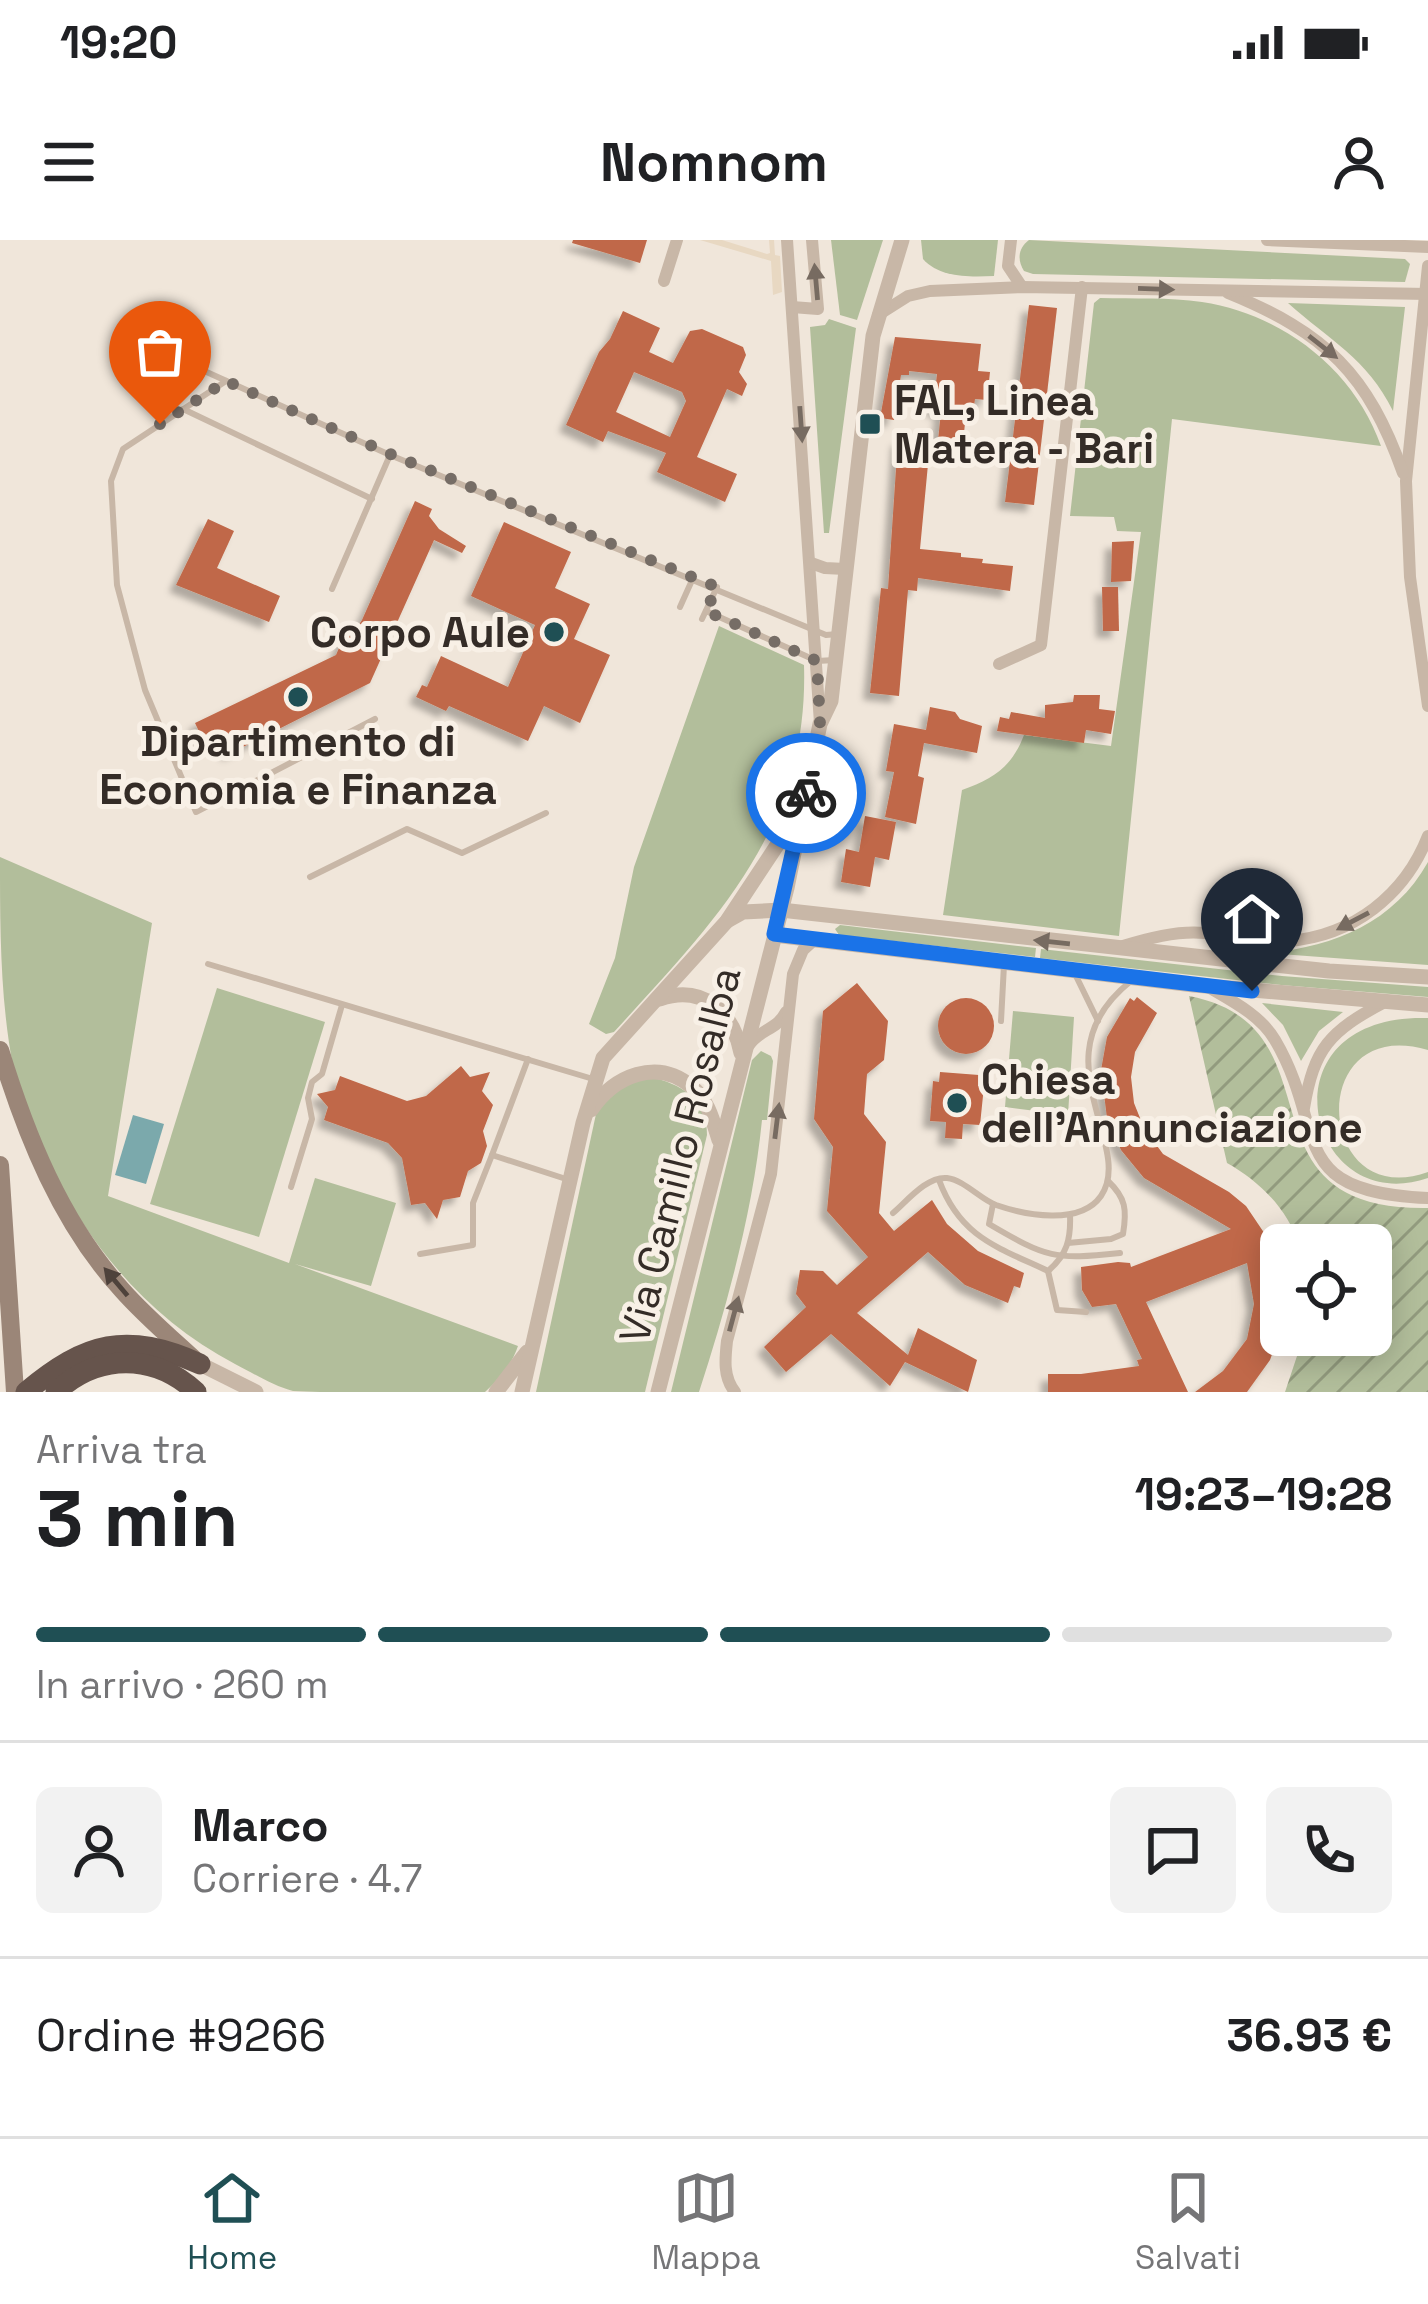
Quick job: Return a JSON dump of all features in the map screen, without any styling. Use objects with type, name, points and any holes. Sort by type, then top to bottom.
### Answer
[{"type":"highway","points":[[26,1392],[67,1360],[88,1349],[119,1343],[174,1352],[200,1364]]},
{"type":"highway","points":[[56,1392],[95,1366],[122,1361],[177,1374],[196,1392]]},
{"type":"main road","points":[[0,1050],[27,1129],[90,1250],[122,1291],[200,1364]]},
{"type":"main road","points":[[0,1165],[15,1392]]},
{"type":"street","points":[[787,240],[820,724]]},
{"type":"street","points":[[792,307],[818,308],[812,240]]},
{"type":"street","points":[[877,315],[902,240]]},
{"type":"street","points":[[1011,240],[1008,266],[1022,286]]},
{"type":"street","points":[[1267,240],[1428,247]]},
{"type":"street","points":[[664,281],[675,247]]},
{"type":"street","points":[[1428,266],[1406,482],[1410,577],[1428,706]]},
{"type":"street","points":[[877,315],[908,296],[930,291],[1022,286],[1426,294]]},
{"type":"street","points":[[999,664],[1042,645],[1082,287]]},
{"type":"street","points":[[1222,291],[1295,326],[1343,364],[1367,391],[1387,427],[1406,482]]},
{"type":"street","name":"Via Camillo Rosalba","points":[[658,1392],[781,910],[820,724],[831,700],[877,315]]},
{"type":"street","points":[[811,563],[845,568]]},
{"type":"street","points":[[522,1392],[593,1079],[603,1058],[728,921],[804,805]]},
{"type":"street","points":[[1115,948],[1200,932],[1288,940],[1336,930],[1378,906],[1404,883],[1428,836]]},
{"type":"street","points":[[728,921],[743,912],[781,910],[1168,955],[1428,977]]},
{"type":"street","points":[[735,1392],[728,1384],[725,1365],[727,1341],[771,1174],[796,963],[821,940],[830,916]]},
{"type":"street","points":[[774,934],[1133,979],[1428,1005]]},
{"type":"street","points":[[1209,987],[1262,1022],[1274,1038],[1318,1152],[1343,1180],[1378,1195],[1428,1194]]},
{"type":"street","points":[[654,1002],[675,994],[700,996],[716,1005],[733,1024],[742,1055]]},
{"type":"street","points":[[1303,1115],[1310,1074],[1328,1040],[1346,1023],[1383,1003]]},
{"type":"street","points":[[742,1055],[754,1037],[775,1028],[790,1005]]},
{"type":"street","points":[[583,1123],[614,1083],[641,1072],[668,1073],[692,1087],[708,1108],[720,1141]]},
{"type":"street","points":[[496,1392],[532,1344]]},
{"type":"street","points":[[200,1364],[256,1392]]},
{"type":"lane","points":[[200,369],[390,454],[826,635],[838,634]]},
{"type":"lane","points":[[226,381],[123,449],[114,466],[117,585],[145,690],[196,812],[375,719]]},
{"type":"lane","points":[[183,409],[371,500]]},
{"type":"lane","points":[[332,589],[390,454]]},
{"type":"lane","points":[[680,608],[693,578]]},
{"type":"lane","points":[[717,587],[704,615],[817,661],[835,660]]},
{"type":"lane","points":[[310,877],[407,829],[462,853],[546,813]]},
{"type":"lane","points":[[1001,1022],[1004,960]]},
{"type":"lane","points":[[208,964],[593,1079]]},
{"type":"lane","points":[[1072,971],[1098,1022]]},
{"type":"lane","points":[[893,1213],[930,1181],[948,1178],[993,1204],[1030,1212],[1070,1214],[1084,1211],[1100,1198],[1108,1180],[1108,1152],[1088,1078],[1089,1049],[1112,999],[1133,979]]},
{"type":"lane","points":[[291,1187],[312,1119],[308,1099],[312,1082],[322,1075],[343,1004]]},
{"type":"lane","points":[[421,1254],[473,1245],[473,1203],[528,1059]]},
{"type":"lane","points":[[492,1155],[569,1180]]},
{"type":"lane","points":[[939,1180],[949,1206],[979,1239],[1048,1270]]},
{"type":"lane","points":[[1068,1244],[1112,1240],[1123,1234],[1127,1211],[1120,1192],[1108,1180]]},
{"type":"lane","points":[[993,1204],[989,1224],[1030,1249],[1063,1259],[1120,1253]]},
{"type":"lane","points":[[1048,1270],[1063,1259],[1070,1214]]},
{"type":"lane","points":[[1048,1270],[1057,1310],[1086,1312]]},
{"type":"green space","points":[[831,240],[883,240],[857,320],[840,315]]},
{"type":"green space","points":[[921,240],[998,240],[994,276],[938,270],[923,259]]},
{"type":"green space","points":[[1029,240],[1405,259],[1410,264],[1405,282],[1033,274],[1024,271],[1020,258]]},
{"type":"green space","points":[[1100,298],[1202,302],[1232,308],[1287,333],[1334,370],[1369,418],[1381,446],[1172,419],[1119,936],[943,915],[962,790],[1000,770],[1014,756],[1024,735],[1111,746],[1141,532],[1117,531],[1114,517],[1070,516],[1094,303]]},
{"type":"green space","points":[[1288,303],[1405,307],[1393,411],[1359,363]]},
{"type":"green space","points":[[829,319],[856,328],[829,533],[824,533],[810,327],[825,325]]},
{"type":"green space","points":[[719,626],[804,665],[801,723],[791,775],[773,823],[720,910],[614,1032],[606,1034],[589,1024],[615,958],[634,867]]},
{"type":"green space","points":[[0,857],[152,923],[108,1196],[289,1263],[315,1178],[396,1203],[371,1286],[295,1264],[518,1346],[509,1365],[485,1392],[286,1389],[194,1339],[123,1275],[68,1198],[46,1156],[13,1066],[3,988]]},
{"type":"green space","points":[[1428,862],[1428,965],[1267,953],[1315,945],[1360,928],[1398,901]]},
{"type":"green space","points":[[840,925],[1036,948],[1035,957],[839,935],[835,929]]},
{"type":"green space","points":[[1041,949],[1428,987],[1428,997],[1040,958]]},
{"type":"green space","points":[[217,988],[325,1022],[259,1237],[150,1204]]},
{"type":"green space","points":[[1189,996],[1236,1014],[1265,1042],[1306,1150],[1329,1180],[1367,1201],[1428,1208],[1428,1392],[1285,1392],[1297,1356],[1392,1356],[1392,1224],[1290,1224],[1271,1197],[1227,1163]]},
{"type":"green space","points":[[1262,1003],[1343,1012],[1319,1031],[1301,1061],[1283,1025]]},
{"type":"green space","points":[[1013,1011],[1074,1017],[1068,1115],[1005,1107]]},
{"type":"green space","points":[[1428,1018],[1428,1050],[1388,1046],[1360,1059],[1344,1083],[1339,1112],[1346,1142],[1363,1165],[1390,1177],[1428,1172],[1428,1178],[1386,1183],[1352,1170],[1329,1145],[1318,1112],[1321,1078],[1339,1047],[1374,1025]]},
{"type":"green space","points":[[761,1051],[773,1061],[767,1120],[762,1120],[729,1292],[699,1392],[671,1392],[752,1060]]},
{"type":"green space","points":[[649,1077],[690,1095],[702,1112],[707,1135],[645,1392],[536,1392],[596,1114],[612,1091]]},
{"type":"shaded area","points":[[700,240],[722,240],[767,254],[769,240],[774,240],[782,292],[773,295],[771,261]]},
{"type":"water","points":[[133,1115],[164,1124],[146,1184],[115,1175]]},
{"type":"building","points":[[573,240],[647,240],[640,263]]},
{"type":"building","points":[[1029,305],[1057,308],[1034,505],[1005,502]]},
{"type":"building","points":[[623,311],[660,328],[649,352],[673,363],[690,331],[702,329],[743,347],[746,355],[739,372],[747,384],[742,396],[727,389],[697,457],[737,474],[725,502],[657,472],[666,453],[608,431],[603,442],[566,425],[599,352]],"holes":[[[634,372],[682,392],[686,401],[670,437],[616,412]]]},
{"type":"building","points":[[895,337],[981,344],[978,371],[990,372],[987,400],[975,399],[973,413],[966,413],[963,443],[938,441],[941,411],[933,410],[937,374],[909,371],[901,375],[894,420],[880,418]]},
{"type":"building","points":[[898,439],[930,443],[920,549],[1013,566],[1010,591],[918,578],[917,591],[908,590],[899,696],[870,693],[881,588],[888,589]]},
{"type":"building","points":[[415,501],[432,509],[429,516],[439,529],[466,546],[462,553],[434,540],[370,683],[229,754],[222,738],[206,746],[195,723],[336,655],[345,634],[351,637],[362,620]]},
{"type":"building","points":[[208,519],[234,531],[217,568],[280,596],[269,622],[176,585]]},
{"type":"building","name":"Corpo Aule","points":[[504,522],[571,552],[555,588],[590,604],[574,639],[610,655],[580,723],[544,706],[528,741],[449,706],[446,711],[416,697],[422,685],[427,687],[441,656],[508,687],[535,625],[471,596]]},
{"type":"building","points":[[1134,541],[1131,581],[1111,582],[1112,542]]},
{"type":"building","points":[[1102,587],[1118,587],[1119,631],[1103,631]]},
{"type":"building","points":[[1074,695],[1100,695],[1099,709],[1115,711],[1111,734],[1086,730],[1084,743],[997,731],[1000,717],[1009,719],[1011,712],[1045,718],[1045,705],[1073,702]]},
{"type":"building","points":[[930,707],[955,712],[960,719],[982,726],[977,753],[924,743],[916,824],[885,817],[894,772],[886,771],[894,724],[926,730]]},
{"type":"building","points":[[865,816],[896,822],[889,860],[875,857],[870,887],[841,882],[846,849],[859,852]]},
{"type":"building","points":[[857,983],[888,1021],[884,1060],[867,1074],[864,1114],[886,1142],[879,1213],[894,1231],[932,1200],[947,1224],[978,1251],[1024,1273],[1008,1303],[965,1285],[928,1252],[857,1313],[908,1355],[918,1328],[977,1360],[968,1392],[905,1362],[890,1386],[831,1334],[786,1372],[764,1347],[806,1307],[796,1294],[800,1270],[823,1271],[837,1285],[868,1257],[827,1211],[833,1147],[814,1119],[823,1011]]},
{"type":"building","points":[[1137,997],[1157,1013],[1135,1052],[1131,1077],[1144,1128],[1163,1154],[1229,1192],[1260,1227],[1260,1356],[1271,1356],[1247,1392],[1195,1392],[1223,1371],[1247,1339],[1254,1304],[1247,1263],[1146,1302],[1188,1392],[1048,1392],[1048,1374],[1139,1366],[1137,1360],[1142,1359],[1116,1304],[1092,1307],[1082,1290],[1081,1267],[1118,1262],[1131,1267],[1231,1229],[1144,1178],[1121,1150],[1107,1118],[1101,1070],[1107,1037],[1130,998]]},
{"type":"building","points":[[966,998],[985,1007],[994,1026],[985,1045],[966,1054],[947,1045],[938,1026],[947,1007]]},
{"type":"building","points":[[461,1066],[470,1077],[490,1072],[482,1091],[493,1105],[483,1131],[487,1146],[481,1163],[468,1171],[460,1197],[443,1200],[437,1219],[425,1203],[411,1205],[402,1158],[388,1143],[324,1120],[328,1107],[317,1094],[335,1090],[340,1076],[407,1101],[426,1096]]},
{"type":"building","name":"Chiesa dell'Annunciazione","points":[[940,1072],[979,1075],[978,1086],[984,1086],[980,1125],[963,1124],[962,1139],[945,1138],[946,1122],[930,1121],[933,1081],[939,1082]]},
{"type":"way so far","points":[[160,424],[226,381],[390,454],[717,587],[706,611],[817,661],[820,724],[806,793]]},
{"type":"place","name":"FAL, Linea Matera - Bari","points":[[870,424]]},
{"type":"place","name":"Corpo Aule","points":[[554,632]]},
{"type":"place","name":"Dipartimento di Economia e Finanza","points":[[298,697]]},
{"type":"place","name":"Chiesa dell'Annunciazione","points":[[957,1103]]},
{"type":"route","points":[[806,793],[774,934],[1252,991]]}]
